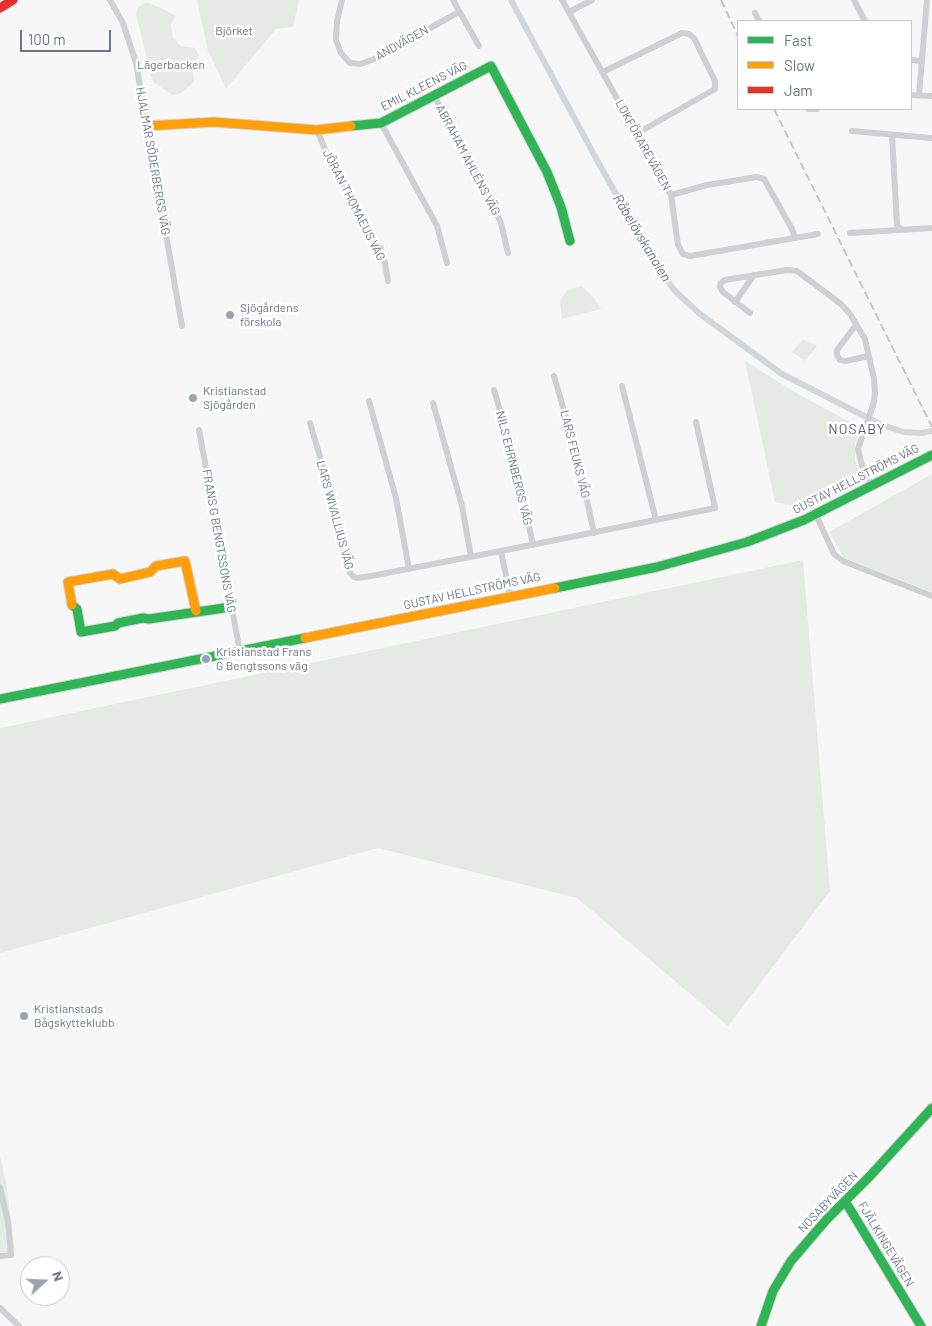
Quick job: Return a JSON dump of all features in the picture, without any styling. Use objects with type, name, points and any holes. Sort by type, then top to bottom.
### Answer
[{"type":"street","points":[[0,8],[13,0]]},
{"type":"street","name":"HJALMAR SÖDERBERGS VÄG","points":[[110,0],[123,23],[136,63],[182,326]]},
{"type":"street","name":"ANDVÄGEN","points":[[342,0],[337,21],[336,40],[341,53],[350,64],[362,64],[374,59],[459,12]]},
{"type":"street","points":[[453,0],[479,46]]},
{"type":"street","name":"LOKFÖRAREVÄGEN","points":[[562,0],[670,195],[678,245],[683,254],[690,256],[818,234]]},
{"type":"street","points":[[569,12],[592,0]]},
{"type":"street","points":[[854,0],[864,20]]},
{"type":"street","points":[[918,95],[927,0]]},
{"type":"street","points":[[755,13],[758,20]]},
{"type":"street","points":[[603,72],[682,33],[689,34],[694,38],[715,81],[715,89],[636,134]]},
{"type":"street","points":[[912,60],[922,61]]},
{"type":"street","name":"EMIL KLEENS VÄG","points":[[146,126],[214,122],[317,130],[382,123],[491,66],[547,172],[562,207],[570,241]]},
{"type":"street","points":[[912,94],[932,96]]},
{"type":"street","name":"ABRAHAM AHLÉNS VÄG","points":[[434,96],[484,185],[501,223],[508,253]]},
{"type":"street","points":[[382,123],[437,226],[447,263]]},
{"type":"street","name":"JÖRAN THOMAEUS VÄG","points":[[317,130],[327,154],[385,263],[388,281]]},
{"type":"street","points":[[852,132],[932,138]]},
{"type":"street","points":[[892,135],[897,225],[901,229]]},
{"type":"street","points":[[670,195],[707,185],[757,177],[764,179],[792,229],[795,238]]},
{"type":"street","points":[[850,233],[932,228]]},
{"type":"street","points":[[750,313],[723,292],[720,287],[721,283],[725,280],[754,275],[787,270],[797,271],[841,304],[856,324],[865,339],[870,356],[875,392],[871,413],[866,422],[858,448],[862,466],[872,486]]},
{"type":"street","points":[[735,302],[754,275]]},
{"type":"street","points":[[856,324],[837,350],[837,355],[840,360],[846,361],[870,356]]},
{"type":"street","name":"LARS FEUKS VÄG","points":[[554,376],[578,459],[594,533]]},
{"type":"street","points":[[622,386],[656,520]]},
{"type":"street","name":"NILS EHRNBERGS VÄG","points":[[494,390],[516,465],[533,545]]},
{"type":"street","points":[[369,401],[396,498],[409,568]]},
{"type":"street","points":[[433,403],[462,506],[470,557]]},
{"type":"street","name":"LARS WIVALLIUS VÄG","points":[[310,423],[336,510],[350,573],[357,578],[715,508],[696,422]]},
{"type":"street","name":"FRANS G BENGTSSONS VÄG","points":[[199,430],[240,652]]},
{"type":"street","name":"GUSTAV HELLSTRÖMS VÄG","points":[[0,699],[240,652],[686,560],[747,542],[816,514],[932,455]]},
{"type":"street","points":[[816,514],[834,554],[843,561],[932,596]]},
{"type":"street","points":[[501,551],[510,596]]},
{"type":"street","points":[[196,611],[185,561],[156,566],[150,572],[120,579],[113,574],[68,582],[72,605],[76,609],[81,632],[115,626],[118,623],[129,621],[231,608]]},
{"type":"street","name":"NOSABYVÄGEN","points":[[760,1326],[773,1291],[791,1260],[932,1108]]},
{"type":"street","points":[[0,1187],[8,1222],[11,1255],[0,1256]]},
{"type":"street","name":"FJÄLKINGEVÄGEN","points":[[845,1201],[921,1326]]},
{"type":"street","points":[[0,1308],[19,1326]]},
{"type":"green space","name":"Björket","points":[[197,0],[299,0],[293,27],[276,29],[226,89],[208,51]]},
{"type":"green space","name":"Lägerbacken","points":[[146,2],[176,16],[171,24],[173,37],[181,46],[195,48],[199,56],[192,63],[194,82],[181,93],[173,95],[153,82],[136,14],[138,7]]},
{"type":"green space","points":[[582,286],[594,298],[601,309],[562,319],[560,301],[567,290]]},
{"type":"green space","points":[[803,339],[817,346],[805,361],[792,352]]},
{"type":"green space","points":[[745,361],[798,394],[861,428],[855,443],[855,461],[861,476],[801,507],[775,502]]},
{"type":"green space","points":[[932,474],[932,592],[844,558],[829,532]]},
{"type":"green space","points":[[803,560],[830,891],[728,1026],[577,898],[378,848],[0,953],[0,728]]},
{"type":"green space","points":[[0,1156],[6,1182],[15,1251],[0,1252]]},
{"type":"waterway","name":"Råbelövskanalen","points":[[511,0],[598,162],[660,271],[675,291],[700,314],[782,374],[880,424],[903,432],[922,433],[932,431]]},
{"type":"railway","points":[[721,0],[737,34]]},
{"type":"railway","points":[[774,110],[932,427]]},
{"type":"traffic: fast","points":[[351,126],[381,123],[491,66],[547,172],[561,207],[570,241]]},
{"type":"traffic: fast","points":[[555,588],[657,567],[747,542],[804,520],[932,455]]},
{"type":"traffic: fast","points":[[72,605],[77,609],[81,632],[115,626],[118,623],[143,618],[149,619],[231,607]]},
{"type":"traffic: fast","points":[[0,699],[305,638]]},
{"type":"traffic: fast","points":[[761,1326],[773,1291],[791,1261],[827,1219],[870,1176],[932,1108]]},
{"type":"traffic: fast","points":[[845,1201],[921,1326]]},
{"type":"traffic: slow","points":[[146,126],[214,122],[317,130],[351,126]]},
{"type":"traffic: slow","points":[[72,605],[68,582],[113,574],[120,579],[150,572],[156,566],[185,561],[196,611]]},
{"type":"traffic: slow","points":[[305,638],[555,588]]},
{"type":"traffic: jam","points":[[0,8],[13,0]]},
{"type":"place","name":"Sjögårdens förskola","points":[[230,315]]},
{"type":"place","name":"Kristianstad Sjögården","points":[[193,398]]},
{"type":"place","name":"Kristianstad Frans G Bengtssons väg","points":[[206,659]]},
{"type":"place","name":"Kristianstads Bågskytteklubb","points":[[24,1016]]},
{"type":"district","name":"NOSABY","points":[[857,429]]}]
